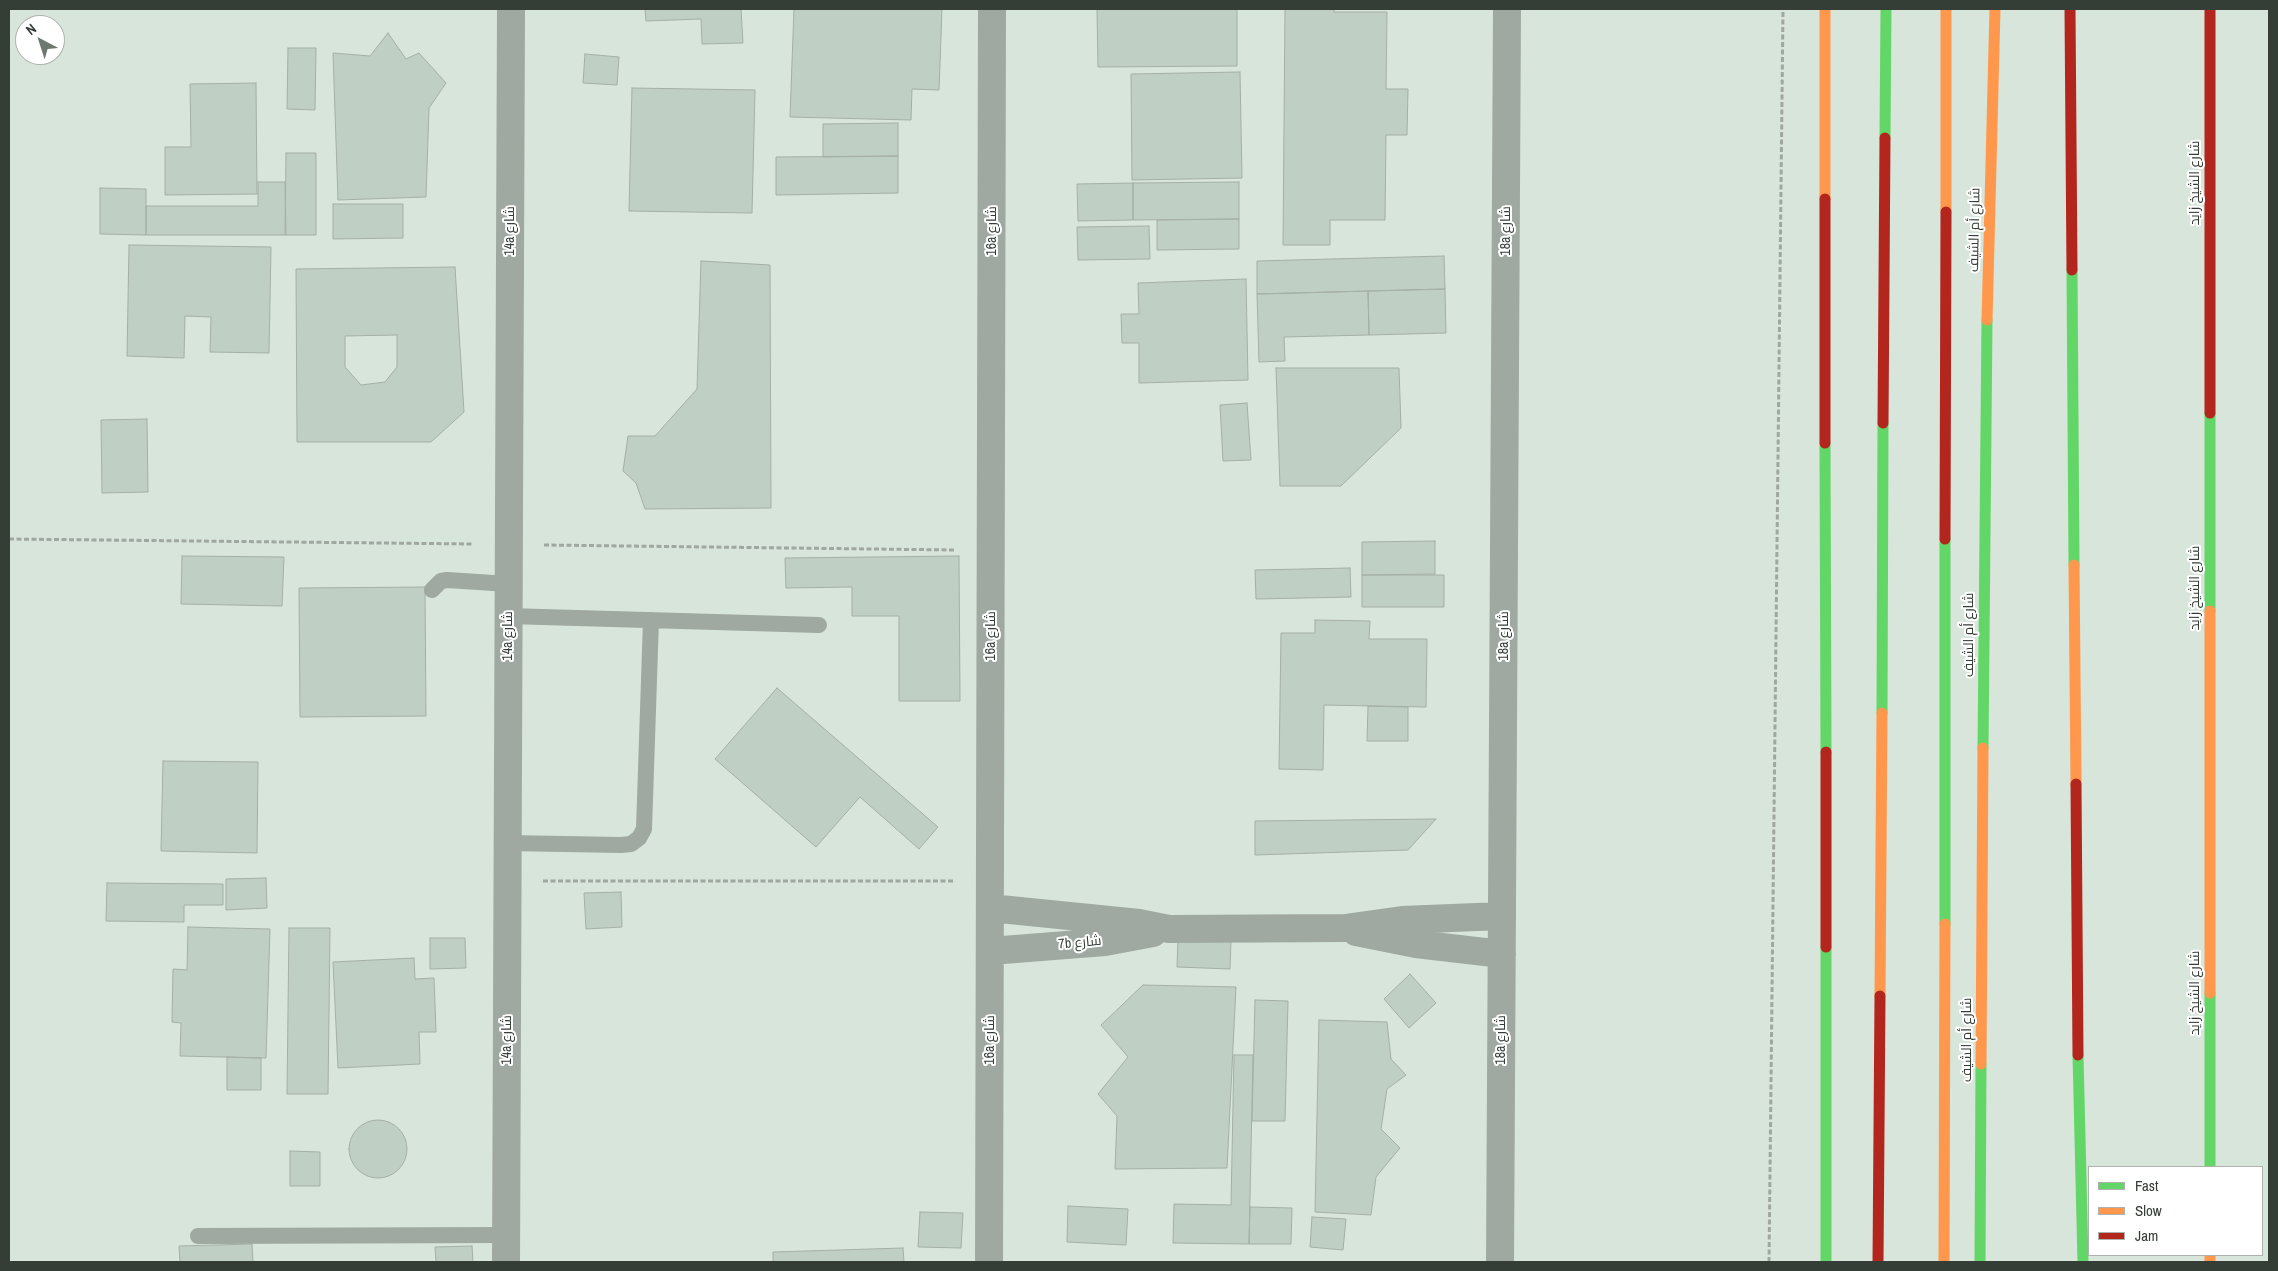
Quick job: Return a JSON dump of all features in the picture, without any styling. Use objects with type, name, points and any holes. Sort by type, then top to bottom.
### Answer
[{"type":"main road","points":[[1824,9],[1826,1262]]},
{"type":"main road","points":[[1878,1262],[1886,9]]},
{"type":"main road","points":[[1944,1262],[1946,9]]},
{"type":"main road","name":"شارع أم الشيف","points":[[1980,1262],[1985,428],[1995,9]]},
{"type":"main road","points":[[2070,9],[2078,1038],[2083,1262]]},
{"type":"main road","name":"شارع الشيخ زايد","points":[[2210,9],[2210,1166]]},
{"type":"street","name":"14a شارع","points":[[506,1262],[511,9]]},
{"type":"street","name":"16a شارع","points":[[989,1262],[992,9]]},
{"type":"street","name":"18a شارع","points":[[1500,1262],[1507,9]]},
{"type":"street","name":"7b شارع","points":[[990,908],[1139,923],[1169,929],[1345,928],[1402,920],[1502,916]]},
{"type":"street","name":"7b شارع","points":[[1345,928],[1380,938],[1502,954]]},
{"type":"street","name":"7b شارع","points":[[990,951],[1105,942],[1169,929]]},
{"type":"lane","points":[[432,590],[441,582],[447,580],[509,584]]},
{"type":"lane","points":[[508,616],[819,625]]},
{"type":"lane","points":[[507,843],[621,845],[631,844],[639,838],[644,829],[652,620]]},
{"type":"lane","points":[[198,1236],[506,1235]]},
{"type":"path","points":[[1769,1262],[1782,9]]},
{"type":"path","points":[[508,881],[990,881]]},
{"type":"building","points":[[645,9],[741,9],[743,43],[702,44],[701,19],[646,21]]},
{"type":"building","points":[[794,9],[942,9],[939,90],[912,89],[911,120],[790,117]]},
{"type":"building","points":[[1097,9],[1237,9],[1237,66],[1098,67]]},
{"type":"building","points":[[1285,9],[1334,9],[1334,12],[1387,12],[1386,89],[1408,89],[1407,135],[1386,135],[1385,220],[1330,220],[1330,245],[1283,245]]},
{"type":"building","points":[[388,33],[406,59],[419,53],[446,83],[429,108],[426,197],[338,200],[333,53],[370,56]]},
{"type":"building","points":[[288,48],[316,48],[315,110],[287,109]]},
{"type":"building","points":[[585,54],[619,57],[617,85],[583,83]]},
{"type":"building","points":[[1240,72],[1242,178],[1132,180],[1131,74]]},
{"type":"building","points":[[256,83],[257,194],[165,195],[165,147],[191,147],[190,84]]},
{"type":"building","points":[[632,88],[755,90],[752,213],[629,211]]},
{"type":"building","points":[[898,123],[898,156],[823,157],[823,124]]},
{"type":"building","points":[[286,153],[316,153],[316,235],[285,235]]},
{"type":"building","points":[[898,156],[898,193],[776,195],[776,157]]},
{"type":"building","points":[[258,182],[285,182],[286,235],[146,235],[146,206],[258,206]]},
{"type":"building","points":[[1239,182],[1239,219],[1133,220],[1133,183]]},
{"type":"building","points":[[1133,183],[1133,220],[1078,221],[1077,184]]},
{"type":"building","points":[[100,188],[146,189],[146,235],[100,234]]},
{"type":"building","points":[[333,204],[403,204],[403,238],[333,239]]},
{"type":"building","points":[[1239,219],[1239,249],[1157,250],[1157,220]]},
{"type":"building","points":[[1149,226],[1150,259],[1078,260],[1077,227]]},
{"type":"building","points":[[129,245],[271,247],[269,353],[210,352],[211,317],[185,316],[184,358],[127,356]]},
{"type":"building","points":[[1444,256],[1445,289],[1257,294],[1257,261]]},
{"type":"building","points":[[701,261],[770,265],[771,508],[645,509],[636,483],[623,471],[628,436],[655,436],[697,389]]},
{"type":"building","points":[[455,267],[464,412],[431,442],[297,442],[296,269]],"holes":[[[397,335],[397,367],[385,382],[361,385],[345,367],[345,336]]]},
{"type":"building","points":[[1246,279],[1248,380],[1139,383],[1139,343],[1122,343],[1121,314],[1139,314],[1138,283]]},
{"type":"building","points":[[1445,289],[1446,333],[1369,335],[1368,291]]},
{"type":"building","points":[[1368,291],[1369,335],[1284,337],[1285,361],[1259,362],[1257,294]]},
{"type":"building","points":[[1276,368],[1399,368],[1401,428],[1341,486],[1280,486]]},
{"type":"building","points":[[1247,403],[1251,460],[1223,461],[1220,405]]},
{"type":"building","points":[[147,419],[148,492],[102,493],[101,420]]},
{"type":"building","points":[[1435,541],[1435,574],[1362,575],[1362,542]]},
{"type":"building","points":[[182,556],[284,557],[282,606],[181,604]]},
{"type":"building","points":[[959,556],[960,701],[899,701],[899,616],[852,616],[852,587],[786,588],[785,558]]},
{"type":"building","points":[[1350,568],[1351,597],[1256,599],[1255,570]]},
{"type":"building","points":[[1362,575],[1444,575],[1444,607],[1362,607]]},
{"type":"building","points":[[425,587],[426,716],[300,717],[299,588]]},
{"type":"building","points":[[1315,620],[1370,621],[1369,639],[1427,639],[1426,707],[1324,705],[1323,770],[1279,769],[1281,633],[1315,633]]},
{"type":"building","points":[[777,688],[938,827],[919,849],[860,797],[816,847],[715,759]]},
{"type":"building","points":[[1368,706],[1408,707],[1408,741],[1367,741]]},
{"type":"building","points":[[163,761],[258,762],[257,853],[161,851]]},
{"type":"building","points":[[1436,819],[1408,850],[1255,855],[1255,821]]},
{"type":"building","points":[[266,878],[267,908],[226,910],[226,879]]},
{"type":"building","points":[[107,883],[223,884],[223,905],[184,905],[184,922],[106,921]]},
{"type":"building","points":[[621,892],[622,927],[586,929],[584,893]]},
{"type":"building","points":[[188,927],[270,929],[266,1058],[180,1056],[181,1023],[172,1022],[173,969],[187,970]]},
{"type":"building","points":[[289,928],[330,928],[328,1094],[287,1094]]},
{"type":"building","points":[[430,938],[465,938],[466,968],[430,969]]},
{"type":"building","points":[[1178,938],[1231,940],[1230,969],[1177,967]]},
{"type":"building","points":[[414,958],[415,979],[434,978],[436,1032],[419,1032],[420,1064],[338,1068],[333,962]]},
{"type":"building","points":[[1410,974],[1436,1003],[1409,1028],[1384,999]]},
{"type":"building","points":[[1143,985],[1236,987],[1227,1168],[1115,1169],[1117,1116],[1098,1094],[1128,1057],[1101,1025]]},
{"type":"building","points":[[1255,1000],[1288,1001],[1285,1121],[1252,1121]]},
{"type":"building","points":[[1319,1020],[1387,1022],[1391,1059],[1406,1075],[1387,1089],[1381,1129],[1400,1148],[1376,1177],[1371,1215],[1315,1212]]},
{"type":"building","points":[[1234,1055],[1253,1055],[1249,1244],[1173,1243],[1174,1204],[1231,1205]]},
{"type":"building","points":[[227,1057],[261,1058],[261,1090],[227,1090]]},
{"type":"building","points":[[372,1120],[384,1120],[399,1128],[407,1143],[407,1155],[399,1170],[384,1178],[372,1178],[357,1170],[349,1155],[349,1143],[357,1128]]},
{"type":"building","points":[[290,1151],[320,1152],[320,1186],[290,1186]]},
{"type":"building","points":[[1068,1206],[1128,1209],[1126,1245],[1067,1242]]},
{"type":"building","points":[[1250,1207],[1292,1208],[1291,1244],[1249,1244]]},
{"type":"building","points":[[920,1212],[963,1213],[961,1248],[918,1247]]},
{"type":"building","points":[[1312,1217],[1346,1219],[1343,1250],[1310,1247]]},
{"type":"building","points":[[252,1244],[253,1262],[180,1262],[179,1246]]},
{"type":"building","points":[[472,1246],[473,1262],[436,1262],[435,1247]]},
{"type":"building","points":[[903,1248],[904,1262],[773,1262],[773,1252]]},
{"type":"traffic: fast","points":[[1885,138],[1886,9]]},
{"type":"traffic: fast","points":[[2072,270],[2074,565]]},
{"type":"traffic: fast","points":[[1983,748],[1987,320]]},
{"type":"traffic: fast","points":[[2210,413],[2210,611]]},
{"type":"traffic: fast","points":[[1882,713],[1883,423]]},
{"type":"traffic: fast","points":[[1825,443],[1826,752]]},
{"type":"traffic: fast","points":[[1945,539],[1945,924]]},
{"type":"traffic: fast","points":[[1826,947],[1826,1262]]},
{"type":"traffic: fast","points":[[2210,993],[2210,1166]]},
{"type":"traffic: fast","points":[[2078,1055],[2083,1262]]},
{"type":"traffic: fast","points":[[1980,1262],[1981,1064]]},
{"type":"traffic: slow","points":[[1825,9],[1825,199]]},
{"type":"traffic: slow","points":[[1946,9],[1946,212]]},
{"type":"traffic: slow","points":[[1987,320],[1995,9]]},
{"type":"traffic: slow","points":[[2074,565],[2076,784]]},
{"type":"traffic: slow","points":[[2210,611],[2210,993]]},
{"type":"traffic: slow","points":[[1880,996],[1882,713]]},
{"type":"traffic: slow","points":[[1981,1064],[1983,748]]},
{"type":"traffic: slow","points":[[1944,1262],[1945,924]]},
{"type":"traffic: slow","points":[[2210,1256],[2210,1262]]},
{"type":"traffic: jam","points":[[2070,9],[2072,270]]},
{"type":"traffic: jam","points":[[2210,9],[2210,413]]},
{"type":"traffic: jam","points":[[1883,423],[1885,138]]},
{"type":"traffic: jam","points":[[1825,199],[1825,443]]},
{"type":"traffic: jam","points":[[1945,539],[1946,212]]},
{"type":"traffic: jam","points":[[1826,752],[1826,947]]},
{"type":"traffic: jam","points":[[2076,784],[2078,1055]]},
{"type":"traffic: jam","points":[[1878,1262],[1880,996]]}]
